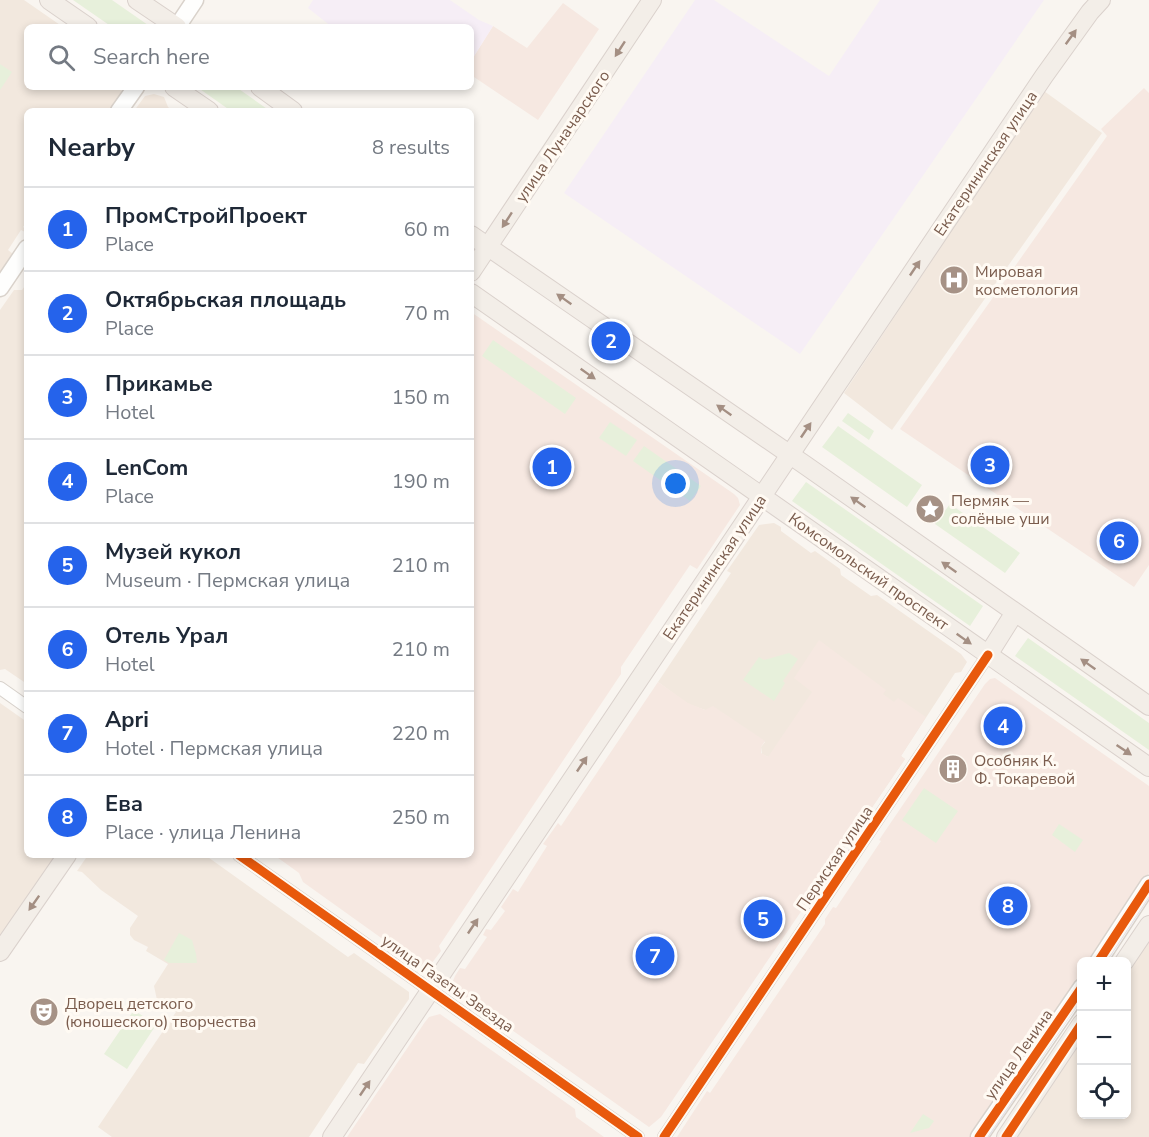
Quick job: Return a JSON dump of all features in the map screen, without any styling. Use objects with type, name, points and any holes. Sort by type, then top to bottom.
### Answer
[{"type":"main road","points":[[49,0],[84,24]]},
{"type":"main road","points":[[137,0],[173,24]]},
{"type":"main road","points":[[179,24],[195,0]]},
{"type":"main road","name":"улица Луначарского","points":[[474,268],[652,0]]},
{"type":"main road","name":"Екатерининская улица","points":[[332,1137],[1044,76],[1101,0]]},
{"type":"main road","points":[[121,108],[134,90]]},
{"type":"main road","points":[[178,90],[205,108]]},
{"type":"main road","points":[[264,90],[289,108]]},
{"type":"main road","points":[[474,237],[1149,706]]},
{"type":"main road","points":[[0,288],[24,252]]},
{"type":"main road","name":"Комсомольский проспект","points":[[474,295],[1149,767]]},
{"type":"main road","name":"Пермская улица","points":[[988,655],[1015,612]]},
{"type":"main road","points":[[0,952],[65,858]]},
{"type":"main road","points":[[1101,957],[1149,884]]},
{"type":"main road","points":[[1127,957],[1149,925]]},
{"type":"main road","name":"улица Ленина","points":[[979,1137],[1077,994]]},
{"type":"main road","name":"улица Ленина","points":[[1006,1137],[1077,1030]]},
{"type":"street","name":"Пермская улица","points":[[664,1137],[988,655]]},
{"type":"street","points":[[0,688],[24,705]]},
{"type":"street","name":"улица Газеты Звезда","points":[[242,858],[638,1137]]},
{"type":"shaded area","points":[[0,0],[24,0],[59,24],[24,24],[24,90],[122,90],[111,108],[24,108],[24,232],[21,230],[8,250],[13,254],[0,273]]},
{"type":"shaded area","points":[[313,0],[450,0],[479,20],[493,26],[474,56],[474,24],[328,24],[308,8]]},
{"type":"shaded area","points":[[695,0],[714,0],[829,76],[880,0],[1044,0],[800,354],[564,193]]},
{"type":"shaded area","points":[[563,3],[599,29],[538,120],[474,77],[474,56],[493,26],[527,48]]},
{"type":"shaded area","points":[[1144,88],[1149,93],[1149,565],[1134,587],[900,429],[1107,136],[1101,129]]},
{"type":"shaded area","points":[[1044,91],[1102,133],[892,430],[844,393]]},
{"type":"shaded area","points":[[154,94],[164,97],[169,108],[136,108],[145,96]]},
{"type":"shaded area","points":[[24,287],[24,682],[5,669],[0,670],[0,310],[14,290],[22,290]]},
{"type":"shaded area","points":[[474,314],[734,494],[740,505],[697,569],[690,565],[621,667],[621,674],[439,946],[441,951],[428,968],[419,965],[303,882],[299,873],[278,858],[474,858]]},
{"type":"shaded area","points":[[774,523],[781,527],[781,531],[811,553],[815,551],[840,569],[841,575],[871,596],[877,595],[961,654],[967,662],[961,672],[955,673],[901,756],[905,759],[837,859],[768,757],[762,754],[761,747],[765,742],[705,710],[688,704],[658,682],[731,573],[727,571],[759,525]]},
{"type":"shaded area","points":[[819,640],[886,690],[883,694],[894,702],[898,698],[926,717],[901,756],[905,759],[661,1117],[649,1127],[457,991],[452,983],[460,968],[465,969],[487,937],[483,935],[486,929],[491,930],[505,911],[501,907],[513,889],[518,892],[547,846],[543,844],[558,823],[561,826],[658,682],[688,703],[705,710],[713,706],[765,741],[761,747],[761,753],[768,757],[812,692],[794,678]]},
{"type":"shaded area","points":[[995,678],[1149,786],[1149,873],[1092,957],[1077,957],[1077,979],[971,1137],[677,1137],[707,1091],[710,1093],[825,924],[825,919],[833,907],[836,908],[881,841],[879,840],[990,679]]},
{"type":"shaded area","points":[[0,703],[24,720],[24,858],[54,858],[54,860],[0,940]]},
{"type":"shaded area","points":[[86,858],[209,858],[348,957],[354,953],[409,992],[409,999],[364,1064],[358,1063],[309,1137],[112,1137],[98,1127],[176,1012],[157,1000],[154,986],[168,964],[146,951],[148,947],[134,940],[130,935],[130,928],[138,916],[101,890],[82,872],[77,871]]},
{"type":"shaded area","points":[[1149,937],[1149,1137],[1012,1137],[1077,1040],[1077,1119],[1131,1119],[1131,962]]},
{"type":"shaded area","points":[[440,1014],[575,1109],[576,1117],[604,1137],[347,1137],[425,1022],[429,1017]]},
{"type":"green space","points":[[73,0],[112,0],[147,24],[108,24]]},
{"type":"green space","points":[[0,64],[12,72],[0,90]]},
{"type":"green space","points":[[201,90],[240,90],[266,108],[227,108]]},
{"type":"green space","points":[[493,340],[576,398],[565,414],[482,356]]},
{"type":"green space","points":[[848,413],[874,431],[869,440],[842,421]]},
{"type":"green space","points":[[610,422],[637,440],[626,456],[599,438]]},
{"type":"green space","points":[[838,426],[922,485],[907,507],[822,447]]},
{"type":"green space","points":[[644,446],[701,486],[690,501],[633,461]]},
{"type":"green space","points":[[806,482],[983,606],[970,626],[792,501]]},
{"type":"green space","points":[[950,504],[1020,553],[1005,573],[935,524]]},
{"type":"green space","points":[[1028,638],[1149,723],[1149,750],[1015,656]]},
{"type":"green space","points":[[789,653],[798,659],[783,681],[785,683],[774,701],[743,680],[759,657],[764,660]]},
{"type":"green space","points":[[924,788],[958,811],[936,843],[902,820]]},
{"type":"green space","points":[[1059,824],[1083,840],[1075,852],[1052,835]]},
{"type":"green space","points":[[179,933],[192,940],[197,963],[169,963],[164,960]]},
{"type":"green space","points":[[134,1010],[156,1025],[127,1069],[104,1054]]},
{"type":"green space","points":[[923,1114],[934,1121],[929,1128],[910,1133]]},
{"type":"tram line","points":[[1109,957],[1149,897]]},
{"type":"tram line","points":[[988,1137],[1077,1005]]},
{"type":"cycle path","points":[[664,1137],[988,655]]},
{"type":"cycle path","points":[[243,858],[638,1137]]},
{"type":"cycle path","points":[[1101,957],[1149,884]]},
{"type":"cycle path","points":[[979,1137],[1077,994]]},
{"type":"cycle path","points":[[1006,1137],[1077,1030]]},
{"type":"place","name":"Мировая косметология","points":[[954,280]]},
{"type":"place","name":"Октябрьская площадь","points":[[611,341]]},
{"type":"place","name":"Прикамье","points":[[990,465]]},
{"type":"place","name":"ПромСтройПроект","points":[[552,467]]},
{"type":"place","name":"Пермяк — солёные уши","points":[[930,509]]},
{"type":"place","name":"Отель Урал","points":[[1119,541]]},
{"type":"place","name":"LenCom","points":[[1003,726]]},
{"type":"place","name":"Особняк К. Ф. Токаревой","points":[[953,769]]},
{"type":"place","name":"Ева","points":[[1008,906]]},
{"type":"place","name":"Музей кукол","points":[[763,919]]},
{"type":"place","name":"Apri","points":[[655,956]]},
{"type":"place","name":"Дворец детского (юношеского) творчества","points":[[44,1012]]}]
